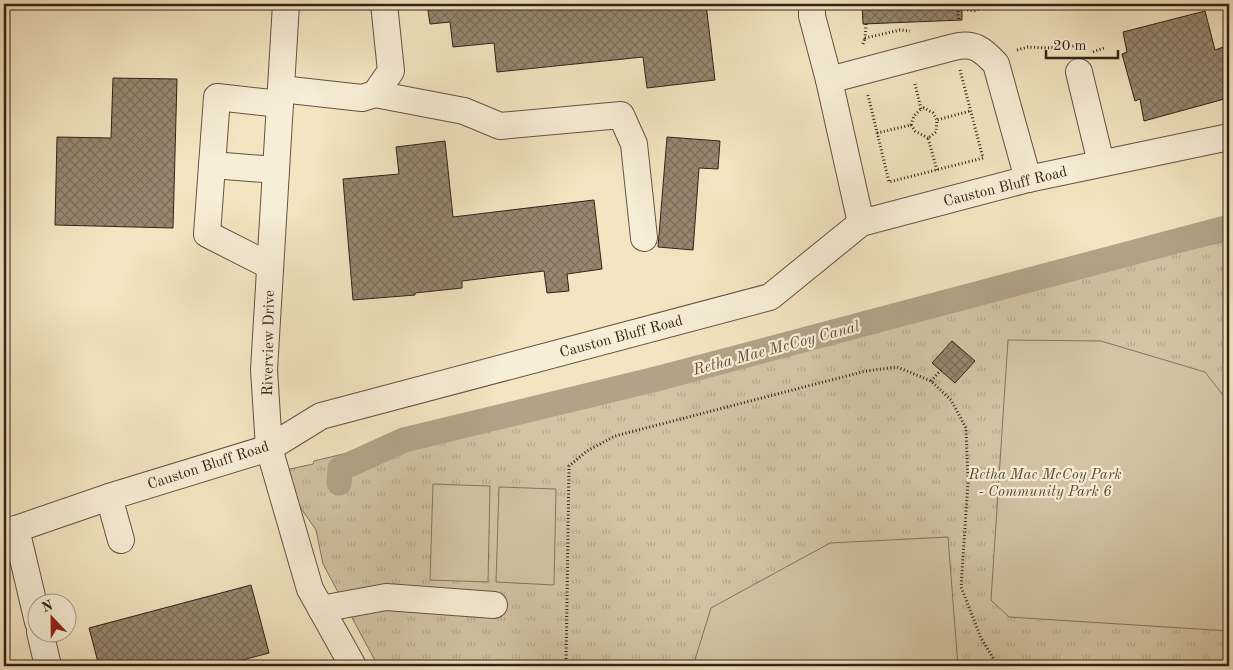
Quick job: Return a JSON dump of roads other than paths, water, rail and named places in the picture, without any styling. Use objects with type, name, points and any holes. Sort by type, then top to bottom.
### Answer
[{"type":"street","name":"Riverview Drive","points":[[286,4],[264,370],[269,448],[310,589],[353,666]]},
{"type":"street","points":[[375,94],[390,70],[384,4]]},
{"type":"street","points":[[812,4],[812,16],[829,80],[861,223]]},
{"type":"street","points":[[829,80],[863,71],[952,35],[964,44],[984,51],[996,64],[1028,179]]},
{"type":"street","points":[[1079,72],[1101,164]]},
{"type":"street","points":[[270,266],[207,234],[217,97],[362,98],[375,94],[464,111],[500,126],[621,115],[634,144],[644,238]]},
{"type":"street","name":"Causton Bluff Road","points":[[10,530],[109,497],[269,448],[321,416],[770,297],[861,223],[1028,179],[1229,137]]},
{"type":"street","points":[[212,165],[276,170]]},
{"type":"street","points":[[109,497],[121,540]]},
{"type":"street","points":[[10,530],[29,592]]},
{"type":"street","points":[[321,609],[386,597],[494,605]]},
{"type":"street","points":[[42,642],[48,666]]},
{"type":"water","points":[[1079,4],[1118,4],[1083,9]]},
{"type":"waterway","name":"Retha Mae McCoy Canal","points":[[339,483],[340,469],[404,440],[660,378],[1229,227]]},
{"type":"park label","name":"Retha Mae McCoy Park - Community Park 6","points":[[1045,482]]}]
